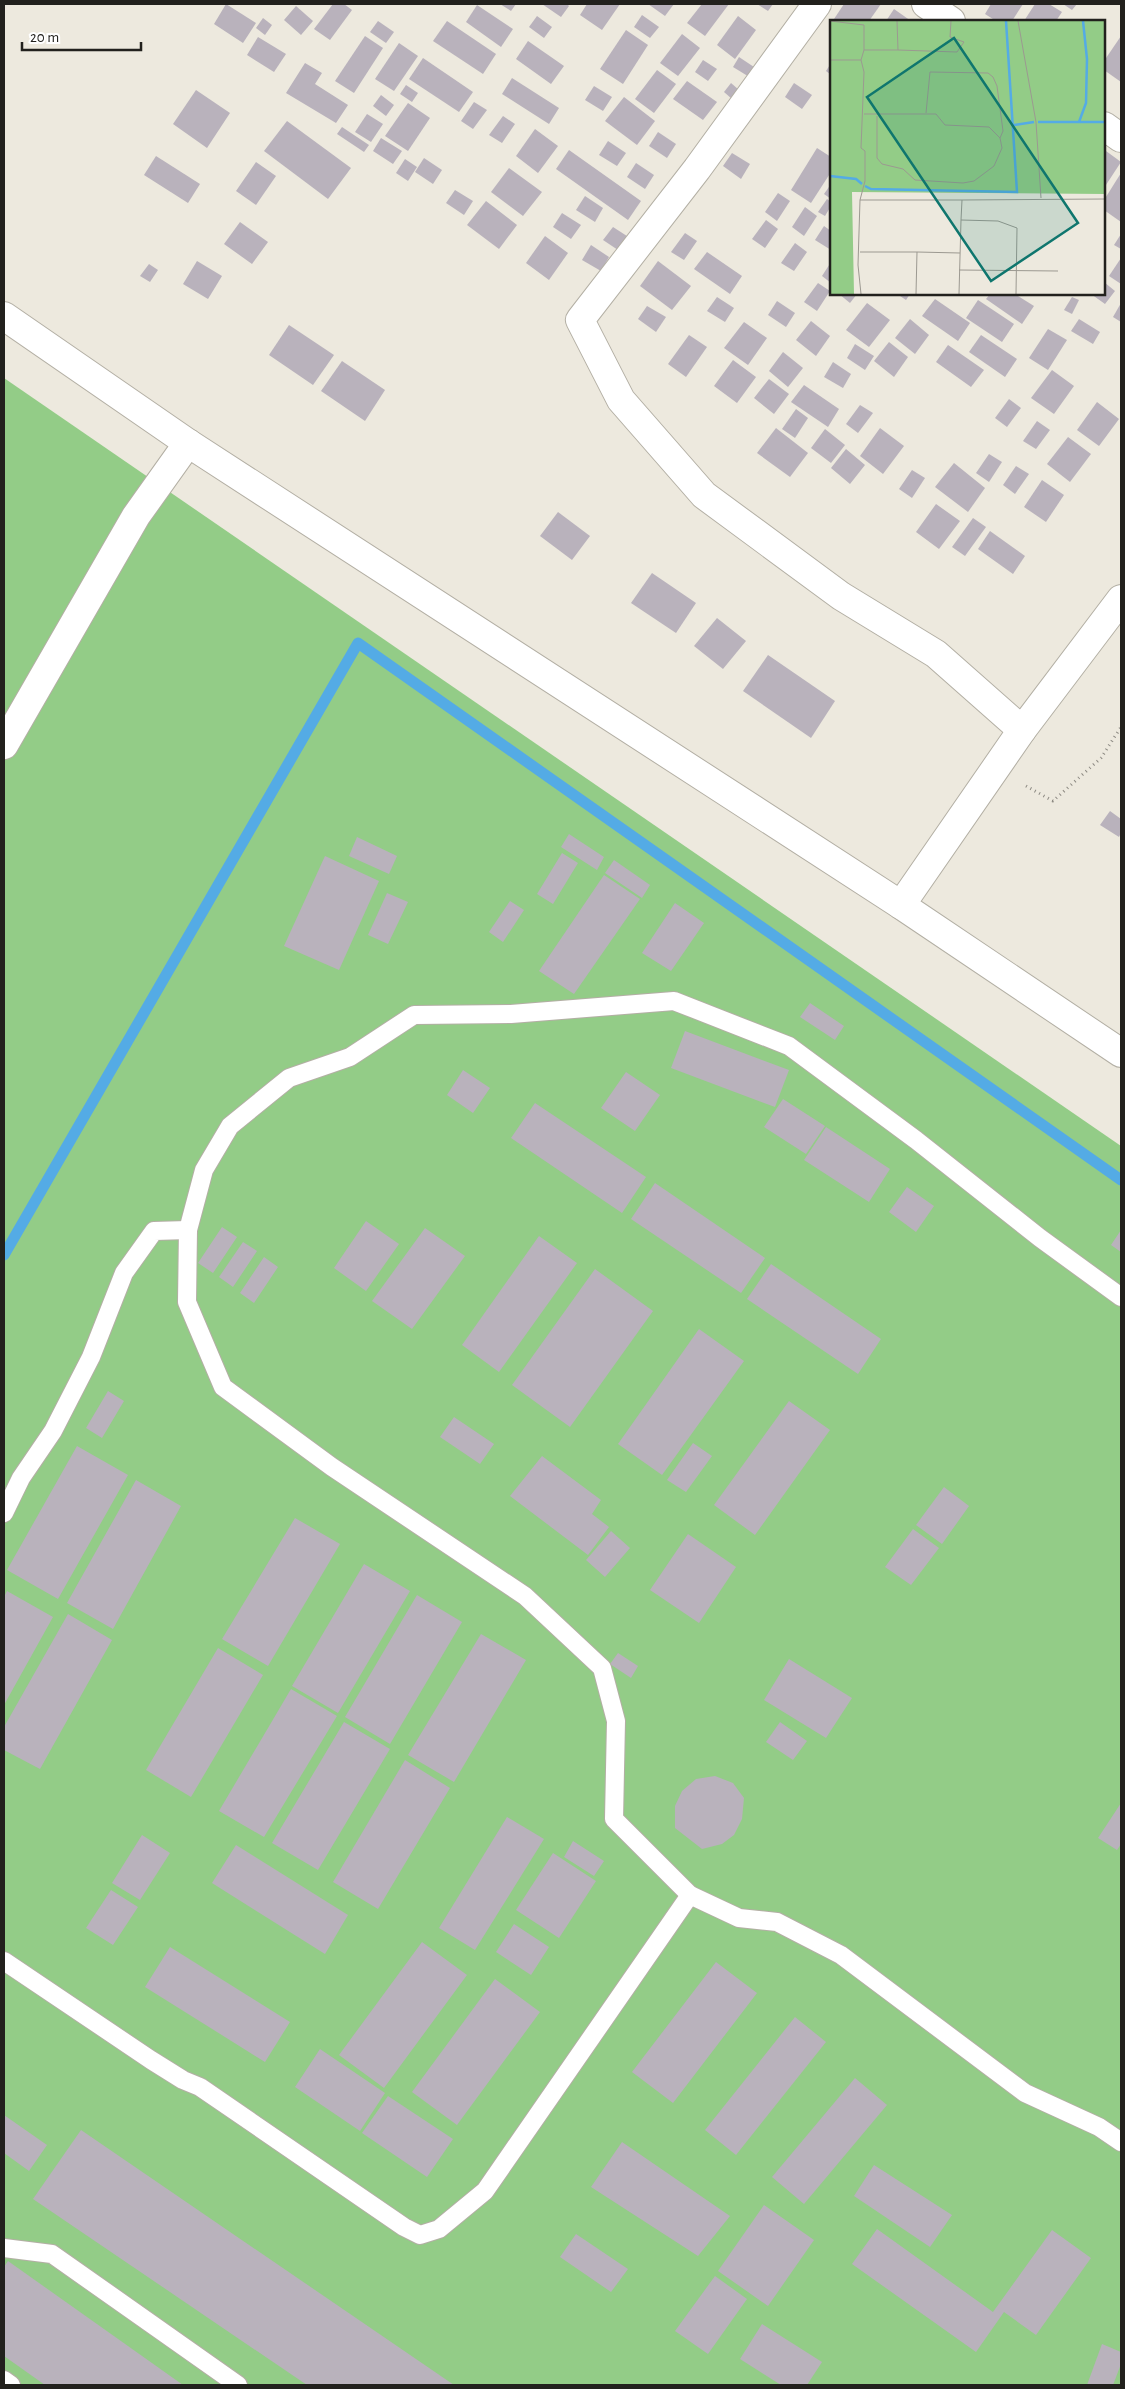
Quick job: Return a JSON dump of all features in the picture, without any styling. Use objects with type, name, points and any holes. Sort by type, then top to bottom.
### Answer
[{"type":"street","points":[[817,4],[697,169],[580,320],[622,400],[704,495],[841,596],[936,654],[1022,730]]},
{"type":"street","points":[[926,4],[950,20]]},
{"type":"street","points":[[1105,127],[1121,138]]},
{"type":"street","points":[[4,316],[188,443],[900,905],[1121,1053]]},
{"type":"street","points":[[4,745],[136,516],[188,443]]},
{"type":"street","points":[[900,905],[1022,730],[1121,599]]},
{"type":"lane","points":[[1121,1297],[1033,1232],[916,1140],[789,1046],[674,1001],[511,1014],[414,1015],[350,1057],[289,1078],[230,1126],[204,1170],[188,1230],[187,1302],[223,1387],[332,1467],[525,1596],[602,1668],[616,1721],[614,1819],[690,1895],[739,1918],[777,1922],[841,1955],[1025,2093],[1098,2127],[1121,2142]]},
{"type":"lane","points":[[4,1513],[22,1478],[53,1431],[91,1357],[124,1273],[154,1231],[188,1230]]},
{"type":"lane","points":[[4,1961],[151,2060],[183,2080],[200,2087],[404,2227],[420,2235],[438,2229],[485,2191],[591,2036],[615,2006],[690,1895]]},
{"type":"lane","points":[[4,2248],[52,2254],[238,2385]]},
{"type":"lane","points":[[4,2380],[11,2385]]},
{"type":"path","points":[[994,769],[1053,801],[1101,758],[1121,727]]},
{"type":"green space","points":[[4,378],[1121,1146],[1121,2385],[4,2385]]},
{"type":"building","points":[[226,4],[256,23],[243,43],[214,24]]},
{"type":"building","points":[[333,4],[344,4],[352,10],[330,40],[314,29]]},
{"type":"building","points":[[500,4],[516,4],[511,11]]},
{"type":"building","points":[[542,4],[567,4],[569,6],[561,17]]},
{"type":"building","points":[[587,4],[620,4],[602,30],[580,15]]},
{"type":"building","points":[[648,4],[674,4],[665,16]]},
{"type":"building","points":[[702,4],[729,4],[705,36],[687,23]]},
{"type":"building","points":[[757,4],[773,4],[768,11]]},
{"type":"building","points":[[844,4],[881,4],[870,20],[834,19]]},
{"type":"building","points":[[991,4],[1023,4],[1013,20],[994,20],[985,14]]},
{"type":"building","points":[[1035,4],[1049,4],[1062,12],[1057,20],[1025,20]]},
{"type":"building","points":[[1063,4],[1077,4],[1072,10]]},
{"type":"building","points":[[477,5],[513,29],[501,47],[466,22]]},
{"type":"building","points":[[296,6],[313,21],[301,35],[284,20]]},
{"type":"building","points":[[894,9],[910,20],[887,20]]},
{"type":"building","points":[[642,15],[659,27],[650,38],[634,27]]},
{"type":"building","points":[[537,16],[552,27],[544,38],[529,27]]},
{"type":"building","points":[[738,16],[756,30],[735,59],[717,45]]},
{"type":"building","points":[[263,18],[272,25],[265,35],[256,28]]},
{"type":"building","points":[[378,21],[394,32],[386,43],[370,32]]},
{"type":"building","points":[[447,21],[496,54],[483,74],[433,41]]},
{"type":"building","points":[[626,30],[648,45],[623,84],[600,69]]},
{"type":"building","points":[[682,34],[700,48],[678,76],[660,63]]},
{"type":"building","points":[[365,36],[383,48],[354,93],[335,81]]},
{"type":"building","points":[[1121,36],[1121,82],[1105,71],[1105,60]]},
{"type":"building","points":[[258,37],[286,54],[274,72],[247,55]]},
{"type":"building","points":[[528,41],[564,66],[551,84],[516,59]]},
{"type":"building","points":[[399,43],[418,56],[394,91],[375,79]]},
{"type":"building","points":[[739,57],[757,69],[751,78],[733,67]]},
{"type":"building","points":[[423,58],[473,92],[459,112],[409,79]]},
{"type":"building","points":[[703,60],[717,69],[708,81],[695,72]]},
{"type":"building","points":[[305,63],[322,73],[315,84],[348,105],[336,123],[286,93]]},
{"type":"building","points":[[830,65],[830,74],[826,71]]},
{"type":"building","points":[[657,70],[676,84],[654,113],[635,99]]},
{"type":"building","points":[[512,78],[559,108],[549,124],[502,94]]},
{"type":"building","points":[[687,81],[717,102],[703,120],[673,99]]},
{"type":"building","points":[[731,83],[739,90],[732,99],[724,92]]},
{"type":"building","points":[[794,83],[812,95],[802,109],[785,97]]},
{"type":"building","points":[[406,85],[418,93],[412,102],[400,94]]},
{"type":"building","points":[[594,86],[612,97],[603,111],[585,100]]},
{"type":"building","points":[[196,90],[230,113],[207,148],[173,124]]},
{"type":"building","points":[[381,95],[394,105],[386,116],[373,106]]},
{"type":"building","points":[[624,97],[655,121],[637,145],[605,121]]},
{"type":"building","points":[[474,102],[487,110],[473,129],[461,121]]},
{"type":"building","points":[[408,103],[430,118],[408,151],[385,136]]},
{"type":"building","points":[[367,114],[383,124],[371,142],[355,132]]},
{"type":"building","points":[[503,116],[515,124],[502,143],[489,135]]},
{"type":"building","points":[[287,121],[351,168],[328,199],[264,151]]},
{"type":"building","points":[[342,127],[369,145],[364,152],[337,134]]},
{"type":"building","points":[[535,129],[558,146],[538,173],[516,156]]},
{"type":"building","points":[[658,132],[676,144],[667,158],[649,146]]},
{"type":"building","points":[[381,138],[402,151],[393,164],[373,151]]},
{"type":"building","points":[[608,141],[626,153],[617,166],[599,155]]},
{"type":"building","points":[[817,148],[830,156],[830,174],[811,203],[791,190]]},
{"type":"building","points":[[569,150],[641,201],[628,220],[556,169]]},
{"type":"building","points":[[1106,151],[1121,162],[1105,186]]},
{"type":"building","points":[[732,153],[750,164],[741,179],[723,166]]},
{"type":"building","points":[[156,156],[200,184],[188,203],[144,175]]},
{"type":"building","points":[[424,158],[442,170],[433,184],[415,172]]},
{"type":"building","points":[[405,159],[417,167],[408,181],[396,173]]},
{"type":"building","points":[[256,162],[276,176],[256,205],[236,191]]},
{"type":"building","points":[[636,163],[654,175],[645,189],[627,177]]},
{"type":"building","points":[[509,168],[542,192],[523,216],[491,192]]},
{"type":"building","points":[[1121,173],[1121,222],[1105,211],[1105,198]]},
{"type":"building","points":[[830,185],[830,198],[824,194]]},
{"type":"building","points":[[455,190],[473,201],[464,215],[446,203]]},
{"type":"building","points":[[778,193],[790,201],[777,221],[765,212]]},
{"type":"building","points":[[585,196],[603,208],[595,222],[576,210]]},
{"type":"building","points":[[827,199],[830,201],[830,208],[825,216],[818,212]]},
{"type":"building","points":[[486,201],[517,225],[499,249],[467,225]]},
{"type":"building","points":[[805,207],[817,216],[804,236],[792,227]]},
{"type":"building","points":[[562,213],[581,225],[571,239],[553,227]]},
{"type":"building","points":[[766,220],[778,229],[765,248],[752,239]]},
{"type":"building","points":[[240,222],[268,242],[252,264],[224,244]]},
{"type":"building","points":[[824,226],[830,230],[830,249],[815,240]]},
{"type":"building","points":[[613,227],[630,238],[621,252],[603,240]]},
{"type":"building","points":[[685,233],[697,241],[684,260],[671,252]]},
{"type":"building","points":[[1121,234],[1121,249],[1114,245]]},
{"type":"building","points":[[545,236],[568,253],[549,280],[526,263]]},
{"type":"building","points":[[795,243],[807,252],[794,271],[781,263]]},
{"type":"building","points":[[591,245],[609,257],[601,271],[582,260]]},
{"type":"building","points":[[707,252],[742,276],[730,294],[694,269]]},
{"type":"building","points":[[1121,258],[1121,284],[1109,276]]},
{"type":"building","points":[[197,261],[222,276],[208,299],[183,284]]},
{"type":"building","points":[[658,261],[691,286],[672,310],[640,286]]},
{"type":"building","points":[[149,264],[158,270],[150,282],[140,276]]},
{"type":"building","points":[[830,264],[830,282],[822,276]]},
{"type":"building","points":[[818,283],[830,291],[817,311],[804,302]]},
{"type":"building","points":[[1105,283],[1115,291],[1105,304],[1092,295],[1105,295]]},
{"type":"building","points":[[840,295],[856,295],[850,303]]},
{"type":"building","points":[[898,295],[909,295],[906,300]]},
{"type":"building","points":[[989,295],[1017,295],[1034,306],[1022,324],[986,299]]},
{"type":"building","points":[[717,297],[734,308],[725,322],[707,311]]},
{"type":"building","points":[[1072,297],[1079,300],[1072,314],[1064,310]]},
{"type":"building","points":[[935,299],[970,323],[958,341],[922,316]]},
{"type":"building","points":[[978,300],[1014,324],[1002,342],[966,318]]},
{"type":"building","points":[[777,301],[795,313],[786,327],[768,315]]},
{"type":"building","points":[[867,303],[890,320],[869,347],[846,330]]},
{"type":"building","points":[[1121,303],[1121,322],[1113,317]]},
{"type":"building","points":[[647,306],[666,317],[656,332],[638,319]]},
{"type":"building","points":[[910,319],[929,335],[915,354],[895,338]]},
{"type":"building","points":[[1079,319],[1100,332],[1093,344],[1071,331]]},
{"type":"building","points":[[811,321],[830,336],[816,356],[796,340]]},
{"type":"building","points":[[744,322],[767,338],[748,365],[724,348]]},
{"type":"building","points":[[289,325],[334,355],[313,385],[269,355]]},
{"type":"building","points":[[1048,329],[1067,340],[1048,370],[1029,358]]},
{"type":"building","points":[[689,335],[707,347],[686,377],[668,364]]},
{"type":"building","points":[[981,335],[1017,359],[1005,377],[969,352]]},
{"type":"building","points":[[889,342],[908,357],[894,377],[874,361]]},
{"type":"building","points":[[855,344],[874,356],[865,370],[847,358]]},
{"type":"building","points":[[948,345],[984,370],[971,387],[936,362]]},
{"type":"building","points":[[783,352],[803,368],[788,387],[769,371]]},
{"type":"building","points":[[733,360],[756,377],[737,403],[714,386]]},
{"type":"building","points":[[342,361],[385,390],[365,421],[321,391]]},
{"type":"building","points":[[833,362],[851,374],[843,388],[824,377]]},
{"type":"building","points":[[1052,370],[1074,386],[1054,414],[1031,398]]},
{"type":"building","points":[[769,379],[789,394],[774,414],[754,398]]},
{"type":"building","points":[[804,385],[839,409],[828,427],[791,402]]},
{"type":"building","points":[[1009,399],[1021,408],[1007,427],[995,418]]},
{"type":"building","points":[[1097,402],[1119,419],[1099,446],[1077,430]]},
{"type":"building","points":[[860,405],[873,413],[858,433],[846,424]]},
{"type":"building","points":[[796,409],[808,418],[795,438],[782,429]]},
{"type":"building","points":[[1037,421],[1050,430],[1036,449],[1023,441]]},
{"type":"building","points":[[776,428],[808,453],[790,477],[757,453]]},
{"type":"building","points":[[880,428],[904,446],[883,474],[860,456]]},
{"type":"building","points":[[825,429],[845,445],[831,463],[811,448]]},
{"type":"building","points":[[1068,437],[1091,454],[1070,482],[1047,464]]},
{"type":"building","points":[[846,449],[865,465],[850,484],[831,468]]},
{"type":"building","points":[[989,454],[1002,462],[989,482],[976,473]]},
{"type":"building","points":[[954,463],[985,488],[968,512],[935,487]]},
{"type":"building","points":[[1016,466],[1029,474],[1015,494],[1003,485]]},
{"type":"building","points":[[912,470],[925,478],[912,498],[899,489]]},
{"type":"building","points":[[1042,480],[1064,495],[1046,522],[1024,507]]},
{"type":"building","points":[[936,504],[960,521],[939,549],[916,532]]},
{"type":"building","points":[[558,512],[590,536],[572,560],[540,536]]},
{"type":"building","points":[[973,518],[986,527],[965,556],[952,547]]},
{"type":"building","points":[[990,531],[1025,556],[1013,574],[978,549]]},
{"type":"building","points":[[652,573],[696,603],[676,633],[631,603]]},
{"type":"building","points":[[717,618],[746,641],[723,669],[694,646]]},
{"type":"building","points":[[768,655],[835,701],[811,738],[743,691]]},
{"type":"building","points":[[1110,811],[1121,819],[1121,833],[1119,837],[1100,825]]},
{"type":"building","points":[[569,834],[604,857],[597,870],[561,847]]},
{"type":"building","points":[[357,837],[397,856],[389,874],[349,856]]},
{"type":"building","points":[[562,853],[578,863],[553,904],[537,894]]},
{"type":"building","points":[[325,856],[379,881],[339,970],[284,946]]},
{"type":"building","points":[[614,860],[650,885],[642,898],[605,873]]},
{"type":"building","points":[[604,875],[640,899],[574,994],[539,971]]},
{"type":"building","points":[[387,893],[408,902],[388,944],[368,935]]},
{"type":"building","points":[[510,901],[524,910],[503,942],[489,932]]},
{"type":"building","points":[[675,903],[704,923],[671,971],[642,953]]},
{"type":"building","points":[[810,1003],[844,1026],[835,1040],[800,1017]]},
{"type":"building","points":[[685,1031],[789,1070],[775,1107],[671,1068]]},
{"type":"building","points":[[463,1070],[490,1088],[473,1113],[447,1095]]},
{"type":"building","points":[[626,1072],[660,1095],[635,1131],[601,1108]]},
{"type":"building","points":[[783,1099],[825,1126],[806,1154],[764,1127]]},
{"type":"building","points":[[535,1103],[646,1177],[622,1213],[511,1138]]},
{"type":"building","points":[[826,1127],[890,1169],[869,1202],[804,1160]]},
{"type":"building","points":[[655,1183],[765,1258],[741,1293],[631,1219]]},
{"type":"building","points":[[907,1187],[934,1206],[916,1232],[889,1212]]},
{"type":"building","points":[[366,1221],[399,1244],[366,1291],[334,1268]]},
{"type":"building","points":[[222,1227],[237,1237],[213,1273],[198,1263]]},
{"type":"building","points":[[425,1228],[465,1256],[412,1329],[372,1301]]},
{"type":"building","points":[[1121,1230],[1121,1252],[1111,1245]]},
{"type":"building","points":[[539,1236],[577,1263],[499,1372],[462,1345]]},
{"type":"building","points":[[243,1242],[257,1251],[233,1287],[219,1277]]},
{"type":"building","points":[[264,1257],[278,1267],[254,1303],[240,1293]]},
{"type":"building","points":[[771,1264],[881,1339],[858,1374],[747,1299]]},
{"type":"building","points":[[595,1269],[653,1311],[570,1427],[512,1385]]},
{"type":"building","points":[[699,1329],[744,1361],[662,1475],[618,1444]]},
{"type":"building","points":[[108,1391],[124,1401],[102,1438],[86,1428]]},
{"type":"building","points":[[789,1401],[830,1430],[755,1535],[714,1505]]},
{"type":"building","points":[[454,1417],[494,1444],[480,1464],[440,1437]]},
{"type":"building","points":[[693,1443],[712,1456],[686,1492],[667,1480]]},
{"type":"building","points":[[77,1446],[128,1475],[58,1599],[7,1570]]},
{"type":"building","points":[[542,1456],[601,1500],[592,1514],[609,1527],[588,1555],[510,1496]]},
{"type":"building","points":[[136,1480],[181,1506],[113,1629],[67,1603]]},
{"type":"building","points":[[944,1487],[969,1506],[942,1544],[916,1525]]},
{"type":"building","points":[[295,1518],[340,1544],[268,1666],[222,1639]]},
{"type":"building","points":[[913,1529],[939,1548],[911,1585],[885,1567]]},
{"type":"building","points":[[611,1531],[630,1548],[605,1577],[586,1560]]},
{"type":"building","points":[[688,1534],[736,1567],[699,1623],[650,1590]]},
{"type":"building","points":[[364,1564],[410,1591],[338,1713],[292,1686]]},
{"type":"building","points":[[7,1591],[53,1617],[4,1705],[4,1597]]},
{"type":"building","points":[[417,1595],[462,1622],[390,1744],[345,1717]]},
{"type":"building","points":[[68,1614],[112,1640],[40,1769],[4,1750],[4,1727]]},
{"type":"building","points":[[481,1634],[526,1660],[454,1782],[408,1755]]},
{"type":"building","points":[[218,1648],[263,1675],[191,1797],[146,1770]]},
{"type":"building","points":[[618,1653],[638,1666],[631,1678],[610,1664]]},
{"type":"building","points":[[789,1659],[852,1698],[826,1738],[764,1700]]},
{"type":"building","points":[[291,1689],[337,1716],[264,1837],[219,1811]]},
{"type":"building","points":[[344,1722],[390,1749],[318,1870],[272,1843]]},
{"type":"building","points":[[780,1722],[807,1741],[793,1760],[766,1742]]},
{"type":"building","points":[[405,1760],[450,1788],[378,1909],[333,1882]]},
{"type":"building","points":[[715,1776],[733,1783],[744,1798],[742,1819],[734,1835],[722,1844],[702,1849],[675,1828],[675,1806],[682,1791],[696,1779]]},
{"type":"building","points":[[1121,1803],[1121,1844],[1117,1850],[1098,1838]]},
{"type":"building","points":[[507,1817],[544,1839],[475,1950],[439,1928]]},
{"type":"building","points":[[142,1835],[170,1853],[140,1900],[112,1883]]},
{"type":"building","points":[[573,1841],[604,1861],[594,1876],[564,1857]]},
{"type":"building","points":[[236,1845],[348,1915],[325,1954],[212,1883]]},
{"type":"building","points":[[553,1853],[596,1881],[559,1938],[516,1910]]},
{"type":"building","points":[[111,1890],[138,1907],[113,1945],[86,1928]]},
{"type":"building","points":[[514,1924],[549,1947],[531,1975],[496,1952]]},
{"type":"building","points":[[422,1942],[467,1975],[384,2088],[339,2055]]},
{"type":"building","points":[[170,1947],[290,2022],[265,2062],[145,1987]]},
{"type":"building","points":[[716,1962],[757,1993],[673,2103],[632,2072]]},
{"type":"building","points":[[495,1979],[540,2012],[457,2125],[412,2092]]},
{"type":"building","points":[[795,2017],[826,2042],[736,2155],[705,2130]]},
{"type":"building","points":[[320,2049],[385,2093],[360,2131],[295,2087]]},
{"type":"building","points":[[855,2078],[887,2105],[804,2204],[772,2177]]},
{"type":"building","points":[[388,2096],[453,2139],[427,2177],[362,2133]]},
{"type":"building","points":[[4,2115],[47,2145],[29,2171],[4,2153]]},
{"type":"building","points":[[81,2130],[454,2385],[307,2385],[33,2199]]},
{"type":"building","points":[[622,2142],[730,2216],[698,2256],[591,2187]]},
{"type":"building","points":[[874,2165],[952,2215],[930,2247],[854,2196]]},
{"type":"building","points":[[764,2205],[814,2240],[768,2306],[718,2271]]},
{"type":"building","points":[[877,2229],[993,2312],[1052,2230],[1091,2258],[1036,2335],[1004,2312],[976,2352],[852,2264]]},
{"type":"building","points":[[576,2234],[628,2269],[611,2292],[560,2257]]},
{"type":"building","points":[[8,2261],[183,2385],[45,2385],[4,2356],[4,2267]]},
{"type":"building","points":[[715,2276],[747,2299],[708,2354],[675,2331]]},
{"type":"building","points":[[762,2324],[822,2362],[807,2385],[781,2385],[740,2359]]},
{"type":"building","points":[[1102,2344],[1121,2352],[1121,2364],[1113,2385],[1087,2385]]},
{"type":"waterway","points":[[4,1255],[358,643],[1121,1180]]}]
